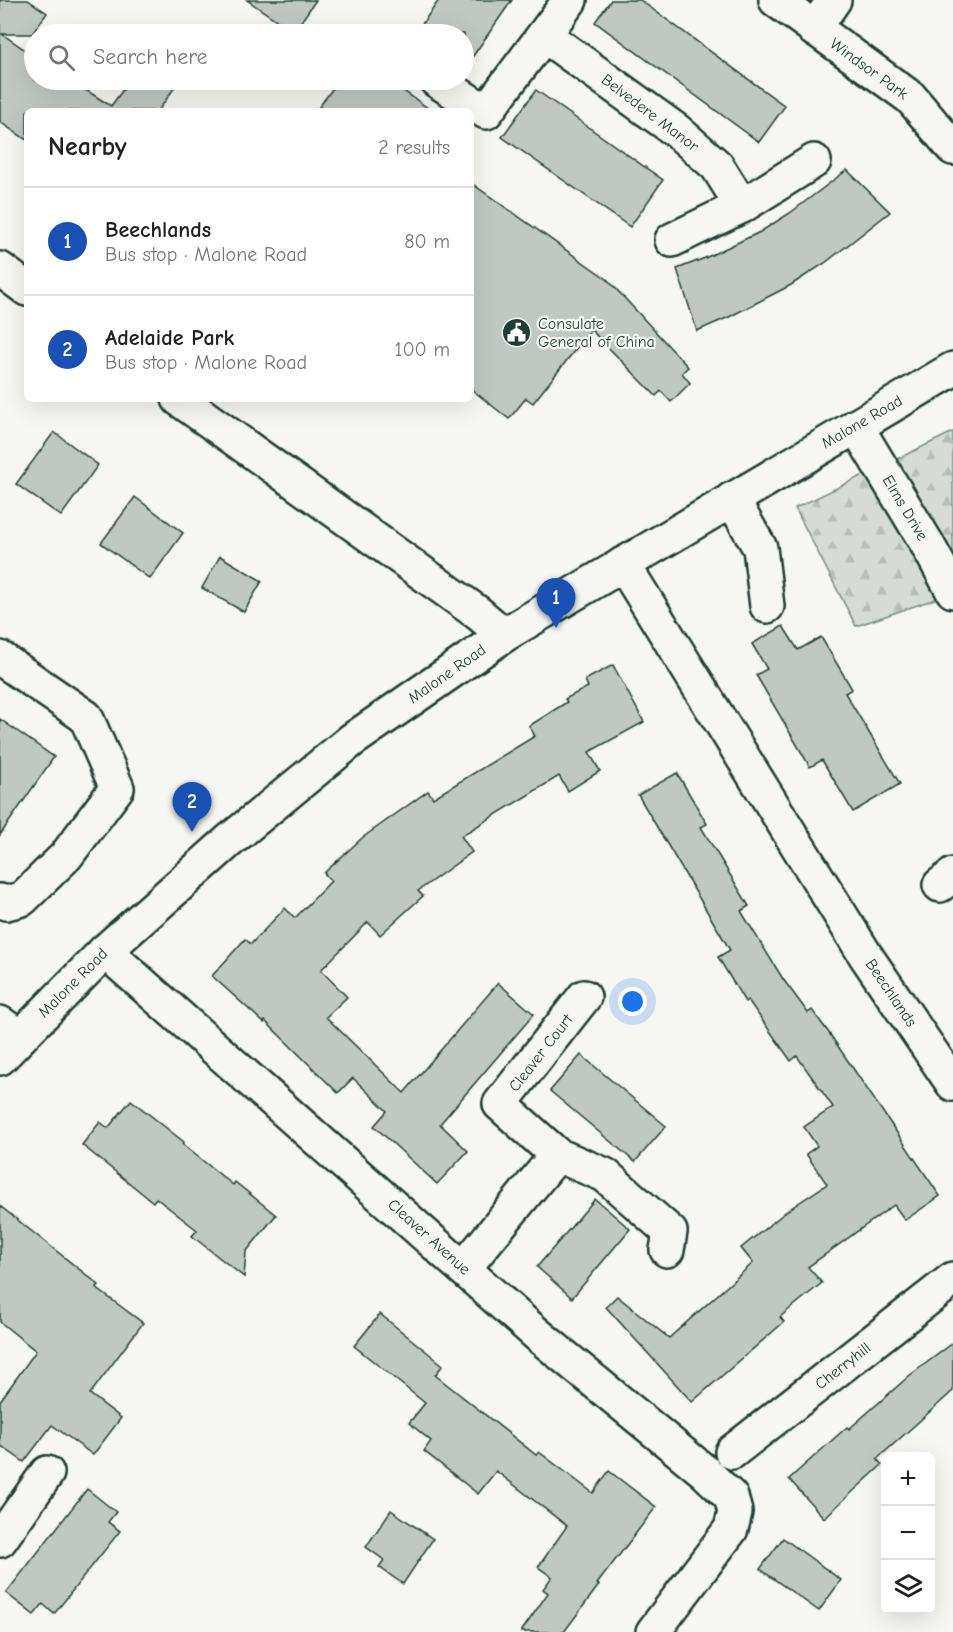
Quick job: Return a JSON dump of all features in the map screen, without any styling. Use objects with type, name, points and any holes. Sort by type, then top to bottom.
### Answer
[{"type":"street","points":[[452,90],[486,112],[570,0]]},
{"type":"street","name":"Windsor Park","points":[[776,0],[911,98],[953,148]]},
{"type":"street","points":[[814,29],[834,0]]},
{"type":"street","name":"Belvedere Manor","points":[[544,35],[685,138],[717,166],[742,206]]},
{"type":"street","points":[[672,240],[742,206],[814,161]]},
{"type":"street","points":[[0,269],[24,286]]},
{"type":"street","name":"Malone Road","points":[[7,1039],[229,841],[352,740],[504,635],[953,369]]},
{"type":"street","points":[[183,402],[478,613],[504,635]]},
{"type":"street","name":"Elms Drive","points":[[856,426],[953,591]]},
{"type":"street","points":[[732,500],[760,548],[767,606]]},
{"type":"street","name":"Beechlands","points":[[623,564],[866,956],[953,1084]]},
{"type":"street","points":[[0,658],[86,717],[117,788],[66,856],[22,899],[6,903],[0,901]]},
{"type":"street","name":"Cleaver Avenue","points":[[105,951],[538,1335],[731,1497],[735,1512],[731,1529],[652,1632]]},
{"type":"street","name":"Cleaver Court","points":[[584,997],[500,1104],[557,1155],[605,1175],[670,1232],[667,1250]]},
{"type":"street","points":[[464,1268],[557,1155]]},
{"type":"street","name":"Cherryhill","points":[[732,1452],[953,1279]]},
{"type":"street","points":[[0,1540],[11,1501],[47,1473]]},
{"type":"green space","points":[[953,432],[953,593],[856,626],[795,508]]},
{"type":"building","points":[[0,0],[28,0],[47,13],[39,24],[24,24],[24,34],[2,34],[24,49],[24,90],[86,90],[111,106],[123,90],[173,90],[160,108],[24,108],[24,138],[0,122]]},
{"type":"building","points":[[247,0],[316,0],[300,24],[282,24]]},
{"type":"building","points":[[439,0],[512,0],[474,55],[474,24],[422,24]]},
{"type":"building","points":[[611,0],[640,0],[785,106],[759,142],[595,22]]},
{"type":"building","points":[[332,90],[402,90],[428,108],[318,108]]},
{"type":"building","points":[[536,90],[663,180],[630,227],[502,137]]},
{"type":"building","points":[[847,170],[890,212],[825,263],[791,285],[697,331],[677,269],[760,232],[790,213]]},
{"type":"building","points":[[474,185],[607,279],[688,367],[682,373],[690,383],[671,402],[661,391],[656,396],[591,330],[533,403],[526,398],[509,419],[474,391]]},
{"type":"building","points":[[54,432],[98,465],[61,516],[16,484]]},
{"type":"building","points":[[135,497],[183,533],[150,579],[101,543]]},
{"type":"building","points":[[220,556],[262,581],[244,612],[202,588]]},
{"type":"building","points":[[783,626],[798,650],[821,637],[852,689],[845,693],[900,784],[853,812],[822,760],[810,767],[756,675],[767,669],[752,644]]},
{"type":"building","points":[[613,665],[644,722],[589,752],[600,771],[568,791],[559,776],[461,836],[472,852],[418,891],[423,896],[380,935],[368,922],[321,970],[347,997],[326,1017],[404,1093],[498,983],[534,1014],[440,1124],[468,1151],[437,1184],[374,1126],[387,1111],[353,1078],[338,1093],[265,1021],[264,1023],[212,976],[245,939],[251,944],[285,908],[295,918],[331,881],[324,873],[362,838],[428,791],[433,798],[535,736],[529,726],[567,702],[565,699],[588,687],[585,680]]},
{"type":"building","points":[[0,719],[54,757],[0,835]]},
{"type":"building","points":[[677,773],[707,824],[701,827],[749,906],[741,911],[783,979],[808,1013],[812,1010],[829,1033],[940,1196],[905,1220],[894,1205],[808,1267],[822,1283],[780,1317],[784,1322],[692,1402],[606,1307],[617,1296],[669,1338],[753,1263],[741,1248],[788,1210],[827,1184],[806,1154],[817,1146],[804,1127],[833,1107],[797,1056],[791,1061],[748,1000],[745,1002],[718,957],[730,950],[638,795]]},
{"type":"building","points":[[581,1055],[666,1126],[635,1162],[550,1091]]},
{"type":"building","points":[[131,1100],[233,1185],[235,1182],[276,1215],[246,1252],[244,1277],[192,1236],[197,1230],[156,1198],[153,1202],[82,1145],[100,1122],[108,1128]]},
{"type":"building","points":[[595,1199],[630,1229],[572,1298],[537,1267]]},
{"type":"building","points":[[0,1206],[99,1285],[96,1288],[143,1323],[90,1394],[121,1418],[93,1455],[52,1425],[24,1462],[0,1445],[0,1401],[36,1351],[0,1322]]},
{"type":"building","points":[[380,1314],[443,1365],[435,1375],[536,1455],[539,1452],[593,1493],[609,1471],[656,1507],[597,1584],[599,1585],[564,1632],[521,1632],[548,1593],[543,1589],[552,1577],[538,1567],[567,1526],[496,1471],[478,1494],[424,1451],[431,1441],[409,1423],[425,1403],[354,1346]]},
{"type":"building","points":[[953,1343],[953,1391],[885,1452],[881,1452],[877,1459],[881,1466],[824,1518],[789,1479],[909,1376]]},
{"type":"building","points":[[87,1489],[116,1512],[108,1522],[120,1531],[54,1614],[43,1604],[34,1615],[6,1593]]},
{"type":"building","points":[[391,1510],[433,1539],[403,1584],[379,1567],[384,1560],[366,1547]]},
{"type":"building","points":[[783,1538],[841,1580],[819,1611],[760,1569]]},
{"type":"place","name":"Consulate General of China","points":[[517,333]]},
{"type":"place","name":"Beechlands","points":[[556,628]]},
{"type":"place","name":"Adelaide Park","points":[[192,832]]}]
